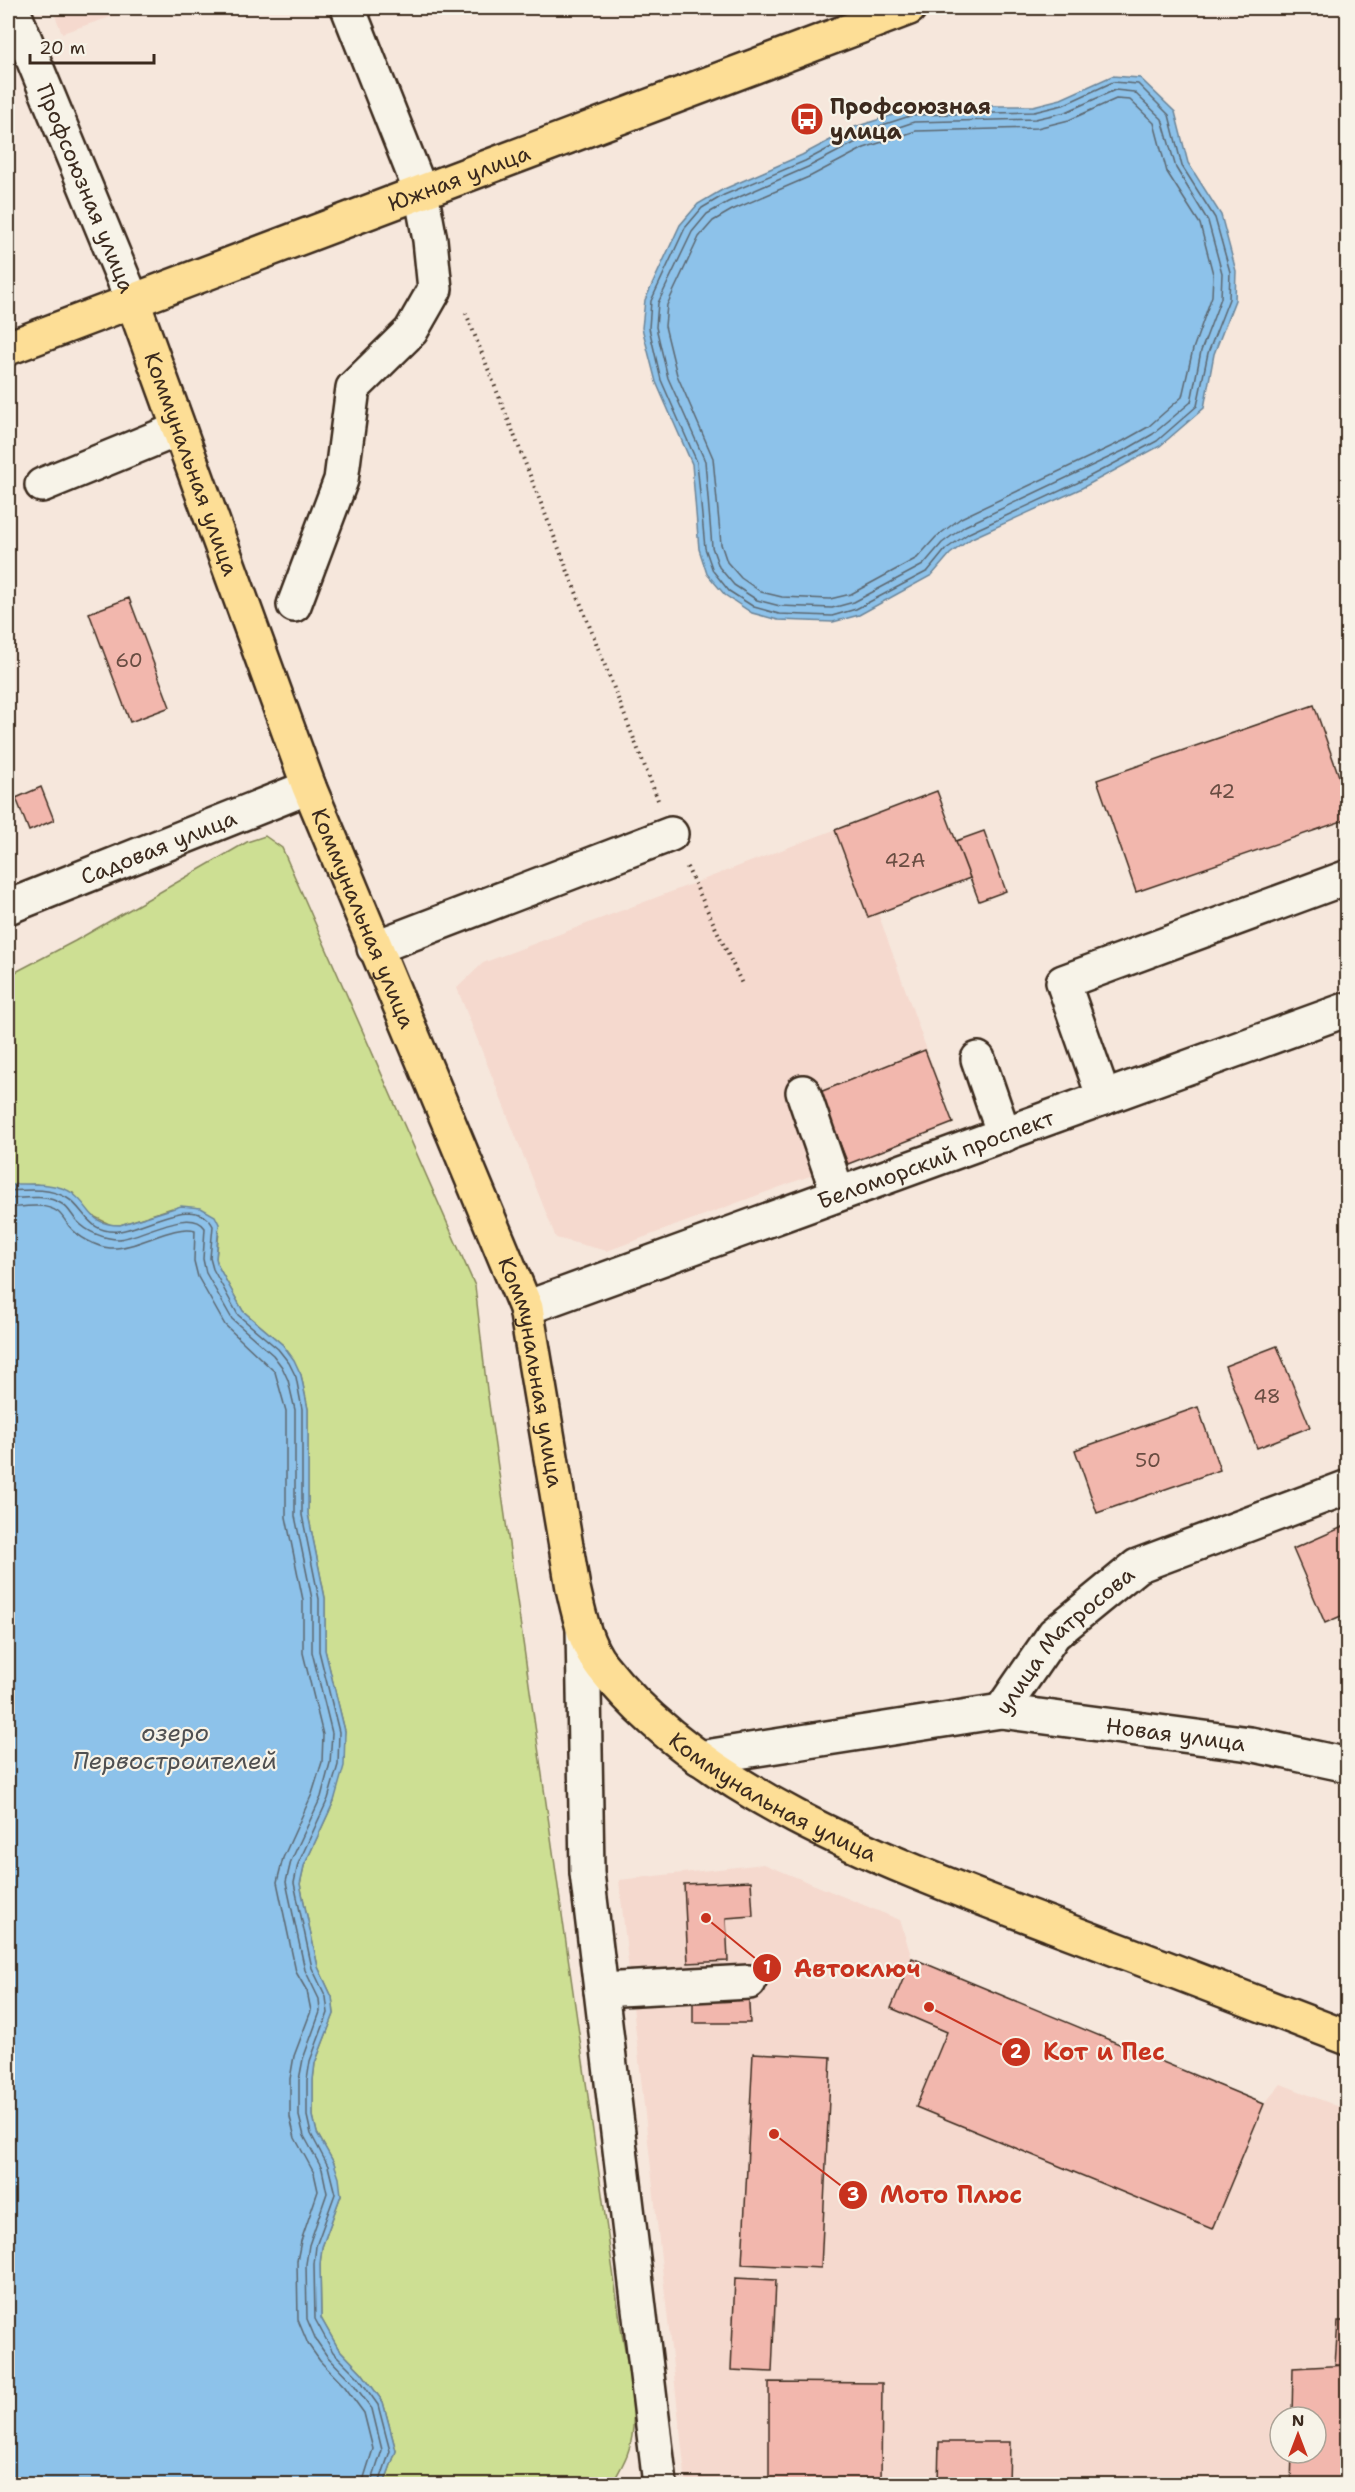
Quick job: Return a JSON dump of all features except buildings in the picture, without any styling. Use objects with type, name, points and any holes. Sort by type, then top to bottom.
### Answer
[{"type":"main road","name":"Южная улица","points":[[8,348],[909,8]]},
{"type":"main road","name":"Коммунальная улица","points":[[133,302],[309,787],[374,948],[526,1308],[573,1588],[583,1628],[600,1664],[642,1711],[699,1758],[788,1811],[885,1861],[1347,2038]]},
{"type":"street","name":"Профсоюзная улица","points":[[12,8],[133,302]]},
{"type":"street","points":[[294,605],[341,480],[353,388],[411,331],[435,289],[430,240],[421,192],[348,8]]},
{"type":"street","points":[[42,485],[179,429]]},
{"type":"street","name":"Садовая улица","points":[[8,907],[309,787]]},
{"type":"street","points":[[374,948],[671,834]]},
{"type":"street","points":[[1104,1098],[1063,982],[1347,877]]},
{"type":"street","name":"Беломорский проспект","points":[[526,1308],[1347,1009]]},
{"type":"street","points":[[978,1059],[1004,1135]]},
{"type":"street","points":[[803,1092],[838,1194]]},
{"type":"street","name":"улица Матросова","points":[[699,1758],[1001,1711],[1054,1634],[1137,1566],[1347,1487]]},
{"type":"street","points":[[583,1628],[587,1873],[660,2484]]},
{"type":"street","name":"Новая улица","points":[[1001,1711],[1250,1744],[1347,1765]]},
{"type":"street","points":[[601,1990],[749,1982]]},
{"type":"path","points":[[464,306],[671,834],[743,986]]},
{"type":"shaded area","points":[[52,8],[138,8],[62,33]]},
{"type":"shaded area","points":[[937,791],[970,878],[878,913],[953,1123],[607,1251],[556,1238],[457,988],[483,963]]},
{"type":"shaded area","points":[[764,1864],[900,1920],[912,1959],[1264,2104],[1281,2084],[1347,2110],[1347,2484],[686,2484],[619,1880]]},
{"type":"green space","points":[[265,836],[282,848],[475,1286],[487,1390],[632,2394],[631,2441],[612,2484],[384,2484],[396,2451],[383,2402],[362,2373],[338,2348],[321,2318],[322,2247],[341,2195],[334,2163],[317,2133],[313,2116],[313,2080],[315,2063],[334,2014],[332,1997],[318,1967],[300,1884],[304,1866],[334,1801],[345,1731],[325,1650],[325,1598],[308,1514],[308,1409],[301,1375],[283,1345],[243,1311],[218,1266],[216,1259],[219,1232],[172,1208],[120,1225],[111,1225],[87,1213],[73,1193],[36,1184],[8,1186],[8,976],[75,941],[247,842]]},
{"type":"water","points":[[1112,76],[1140,78],[1175,112],[1188,163],[1221,215],[1236,271],[1235,300],[1214,354],[1204,408],[1160,446],[1080,489],[972,538],[950,554],[932,575],[859,615],[833,622],[778,620],[752,613],[725,595],[707,574],[699,549],[692,464],[656,382],[642,328],[645,300],[680,225],[698,204],[722,190],[802,155],[855,127],[912,109],[939,106],[1033,106],[1061,99]]},
{"type":"water","name":"озеро Первостроителей","points":[[17,1184],[60,1187],[78,1198],[96,1219],[110,1224],[120,1225],[181,1206],[201,1208],[215,1216],[219,1224],[216,1258],[218,1266],[243,1311],[283,1345],[301,1375],[308,1409],[308,1514],[325,1598],[325,1650],[345,1731],[344,1766],[334,1801],[304,1866],[300,1884],[318,1967],[332,1997],[334,2014],[315,2063],[313,2080],[313,2116],[317,2133],[334,2163],[341,2195],[322,2247],[321,2318],[338,2348],[362,2373],[383,2402],[396,2451],[384,2484],[8,2484],[8,1186]]},
{"type":"place","name":"Профсоюзная улица","points":[[807,119]]},
{"type":"place","name":"Автоключ","points":[[706,1918]]},
{"type":"place","name":"Кот и Пес","points":[[929,2007]]},
{"type":"place","name":"Мото Плюс","points":[[774,2134]]}]
